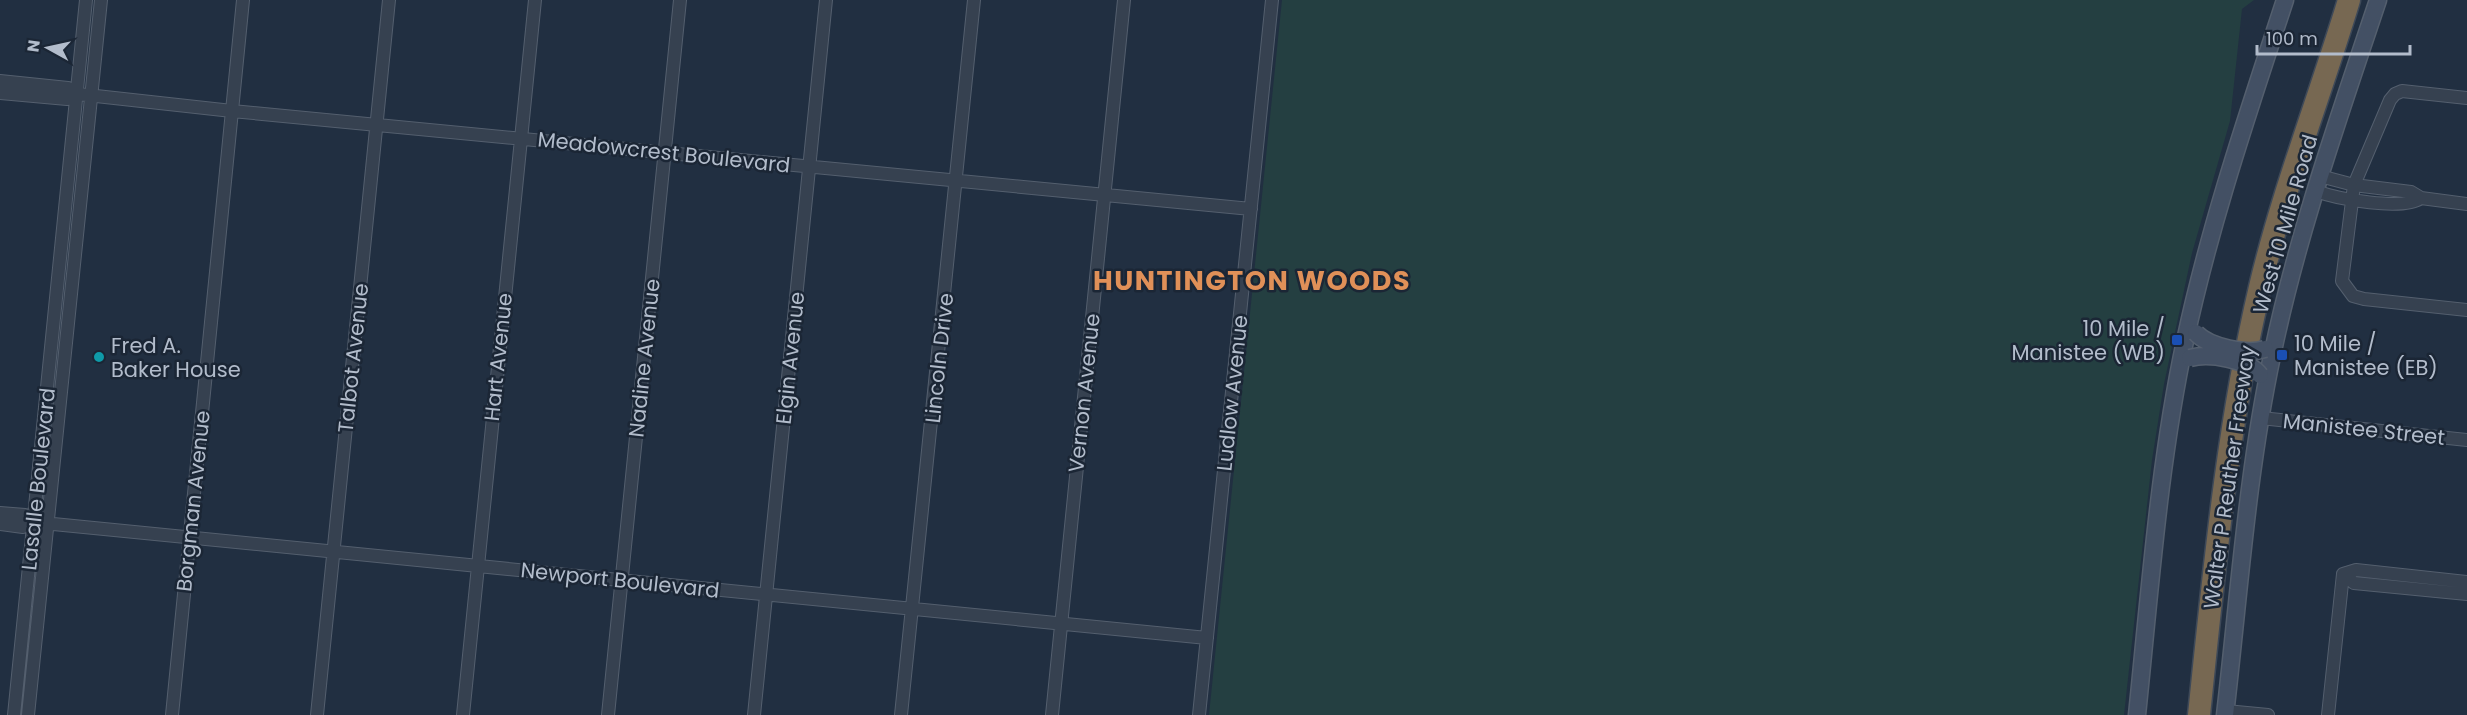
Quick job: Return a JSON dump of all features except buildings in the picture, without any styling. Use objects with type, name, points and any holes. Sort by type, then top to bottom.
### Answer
[{"type":"highway","name":"Walter P Reuther Freeway","points":[[2199,715],[2222,496],[2244,361],[2277,224],[2349,0]]},
{"type":"main road","points":[[2137,715],[2165,460],[2217,211],[2284,0]]},
{"type":"main road","name":"West 10 Mile Road","points":[[2226,713],[2249,500],[2270,344],[2318,183],[2378,0]]},
{"type":"main road","points":[[2193,325],[2210,342],[2250,351],[2270,344]]},
{"type":"main road","points":[[2186,361],[2205,356],[2245,364],[2263,383]]},
{"type":"street","name":"Lasalle Boulevard","points":[[14,715],[86,0]]},
{"type":"street","name":"Lasalle Boulevard","points":[[28,715],[101,0]]},
{"type":"street","name":"Borgman Avenue","points":[[171,715],[243,0]]},
{"type":"street","name":"Talbot Avenue","points":[[317,715],[389,0]]},
{"type":"street","name":"Hart Avenue","points":[[463,715],[535,0]]},
{"type":"street","name":"Nadine Avenue","points":[[608,715],[680,0]]},
{"type":"street","name":"Elgin Avenue","points":[[754,715],[826,0]]},
{"type":"street","name":"Lincoln Drive","points":[[901,715],[974,0]]},
{"type":"street","name":"Vernon Avenue","points":[[1052,715],[1124,0]]},
{"type":"street","name":"Ludlow Avenue","points":[[1199,715],[1272,0]]},
{"type":"street","name":"Meadowcrest Boulevard","points":[[0,81],[68,88],[78,94],[232,111],[1251,210]]},
{"type":"street","points":[[2467,98],[2403,91],[2395,94],[2364,158],[2353,192],[2342,281],[2353,296],[2467,310]]},
{"type":"street","name":"Meadowcrest Boulevard","points":[[0,93],[67,99],[78,94]]},
{"type":"street","points":[[2318,183],[2353,192],[2411,192],[2421,198],[2467,204]]},
{"type":"street","points":[[57,290],[71,291]]},
{"type":"street","name":"Manistee Street","points":[[2260,418],[2467,440]]},
{"type":"street","name":"Newport Boulevard","points":[[0,513],[25,515],[33,522],[48,524],[1207,638]]},
{"type":"street","name":"Newport Boulevard","points":[[0,525],[23,527],[33,522]]},
{"type":"street","points":[[2343,574],[2356,570],[2467,582]]},
{"type":"street","points":[[2343,574],[2354,583],[2467,594]]},
{"type":"street","points":[[2328,715],[2343,574]]},
{"type":"street","points":[[19,668],[33,669]]},
{"type":"street","points":[[2226,713],[2268,715]]},
{"type":"green space","points":[[1282,0],[2254,0],[2242,9],[2230,121],[2192,253],[2164,384],[2152,460],[2124,715],[1209,715]]},
{"type":"place","name":"10 Mile / Manistee (WB)","points":[[2177,340]]},
{"type":"place","name":"10 Mile / Manistee (EB)","points":[[2282,355]]},
{"type":"place","name":"Fred A. Baker House","points":[[99,357]]},
{"type":"district","name":"HUNTINGTON WOODS","points":[[1252,280]]}]
